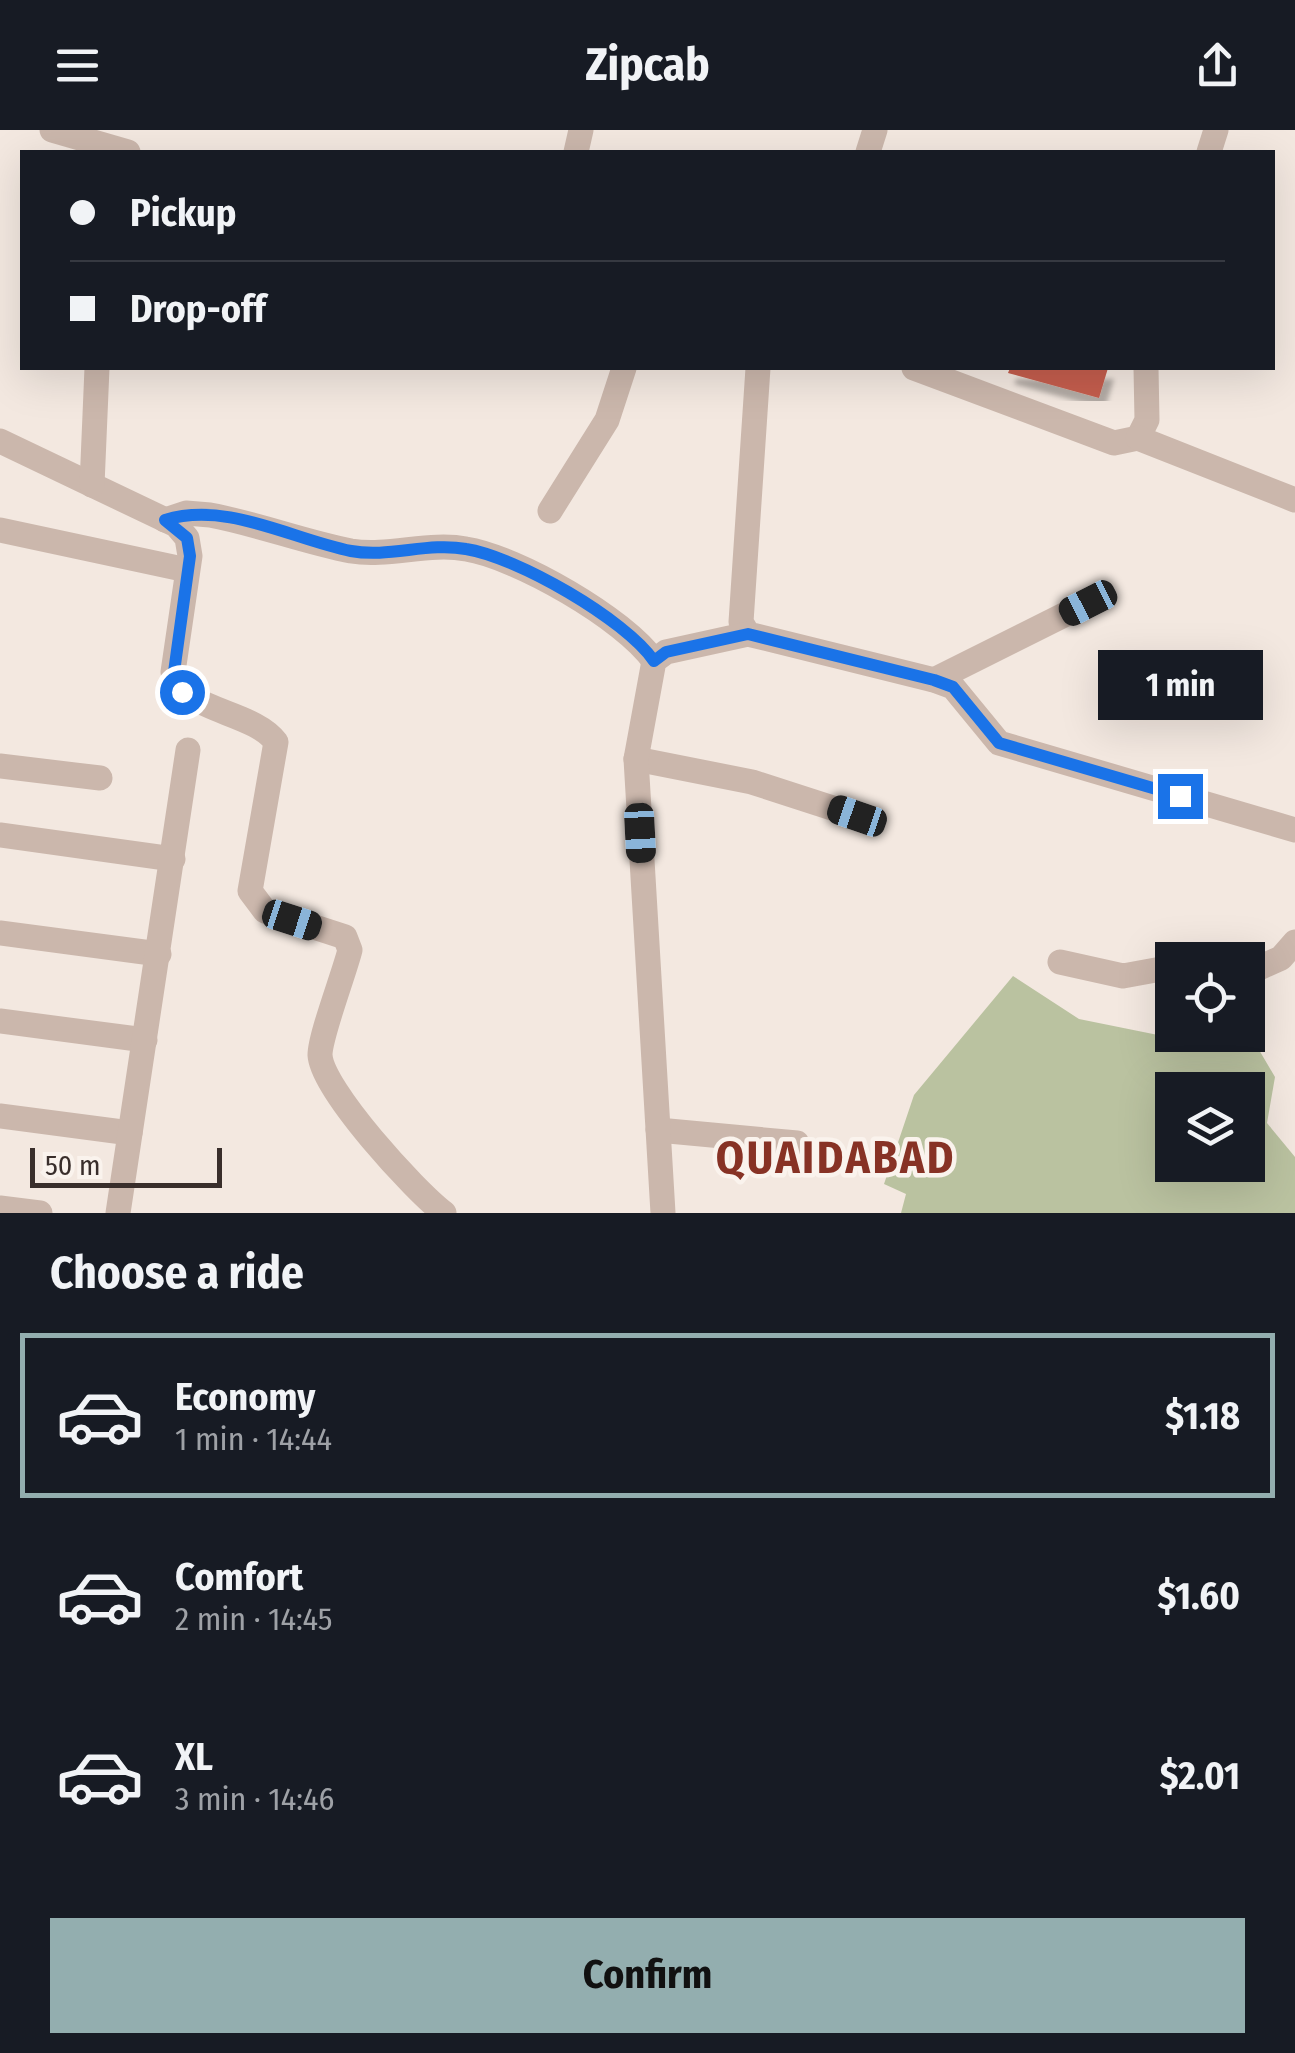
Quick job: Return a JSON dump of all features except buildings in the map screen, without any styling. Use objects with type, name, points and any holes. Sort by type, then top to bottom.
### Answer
[{"type":"street","points":[[52,130],[109,145]]},
{"type":"street","points":[[92,485],[97,370]]},
{"type":"street","points":[[550,511],[607,420],[623,370]]},
{"type":"street","points":[[748,634],[741,622],[758,370]]},
{"type":"street","points":[[919,370],[1114,443],[1138,438],[1295,500]]},
{"type":"street","points":[[1138,438],[1147,420],[1146,370]]},
{"type":"street","points":[[0,441],[165,520],[187,538],[188,570],[174,672],[176,684],[182,692],[234,714],[276,742],[250,891],[265,911],[344,937],[350,950],[320,1055],[333,1088],[418,1194],[437,1211]]},
{"type":"street","points":[[165,520],[186,513],[210,515],[364,552],[464,548],[502,558],[618,623],[654,661]]},
{"type":"street","points":[[0,530],[188,570]]},
{"type":"street","points":[[934,680],[1088,603]]},
{"type":"street","points":[[663,1213],[636,759],[654,661],[666,652],[748,634],[934,680],[953,687],[999,743],[1295,830]]},
{"type":"street","points":[[118,1213],[188,750]]},
{"type":"street","points":[[636,759],[752,782],[857,816]]},
{"type":"street","points":[[0,766],[100,778]]},
{"type":"street","points":[[0,835],[172,859]]},
{"type":"street","points":[[0,933],[159,954]]},
{"type":"street","points":[[1265,965],[1281,958],[1295,942]]},
{"type":"street","points":[[1060,962],[1123,976],[1155,970]]},
{"type":"street","points":[[0,1021],[146,1040]]},
{"type":"street","points":[[0,1116],[130,1133]]},
{"type":"street","points":[[658,1130],[797,1143]]},
{"type":"street","points":[[0,1208],[40,1213]]},
{"type":"green space","points":[[1013,976],[1079,1019],[1155,1034],[1155,1052],[1260,1052],[1275,1077],[1267,1123],[1295,1157],[1295,1213],[901,1213],[906,1194],[884,1184],[914,1095]]},
{"type":"district","name":"QUAIDABAD","points":[[836,1158]]},
{"type":"route","points":[[182,692],[174,672],[190,556],[187,538],[176,525],[165,520],[186,513],[259,524],[349,550],[464,548],[502,558],[618,623],[654,661],[666,652],[748,634],[767,642],[934,680],[953,687],[974,718],[999,743],[1180,796]]}]
